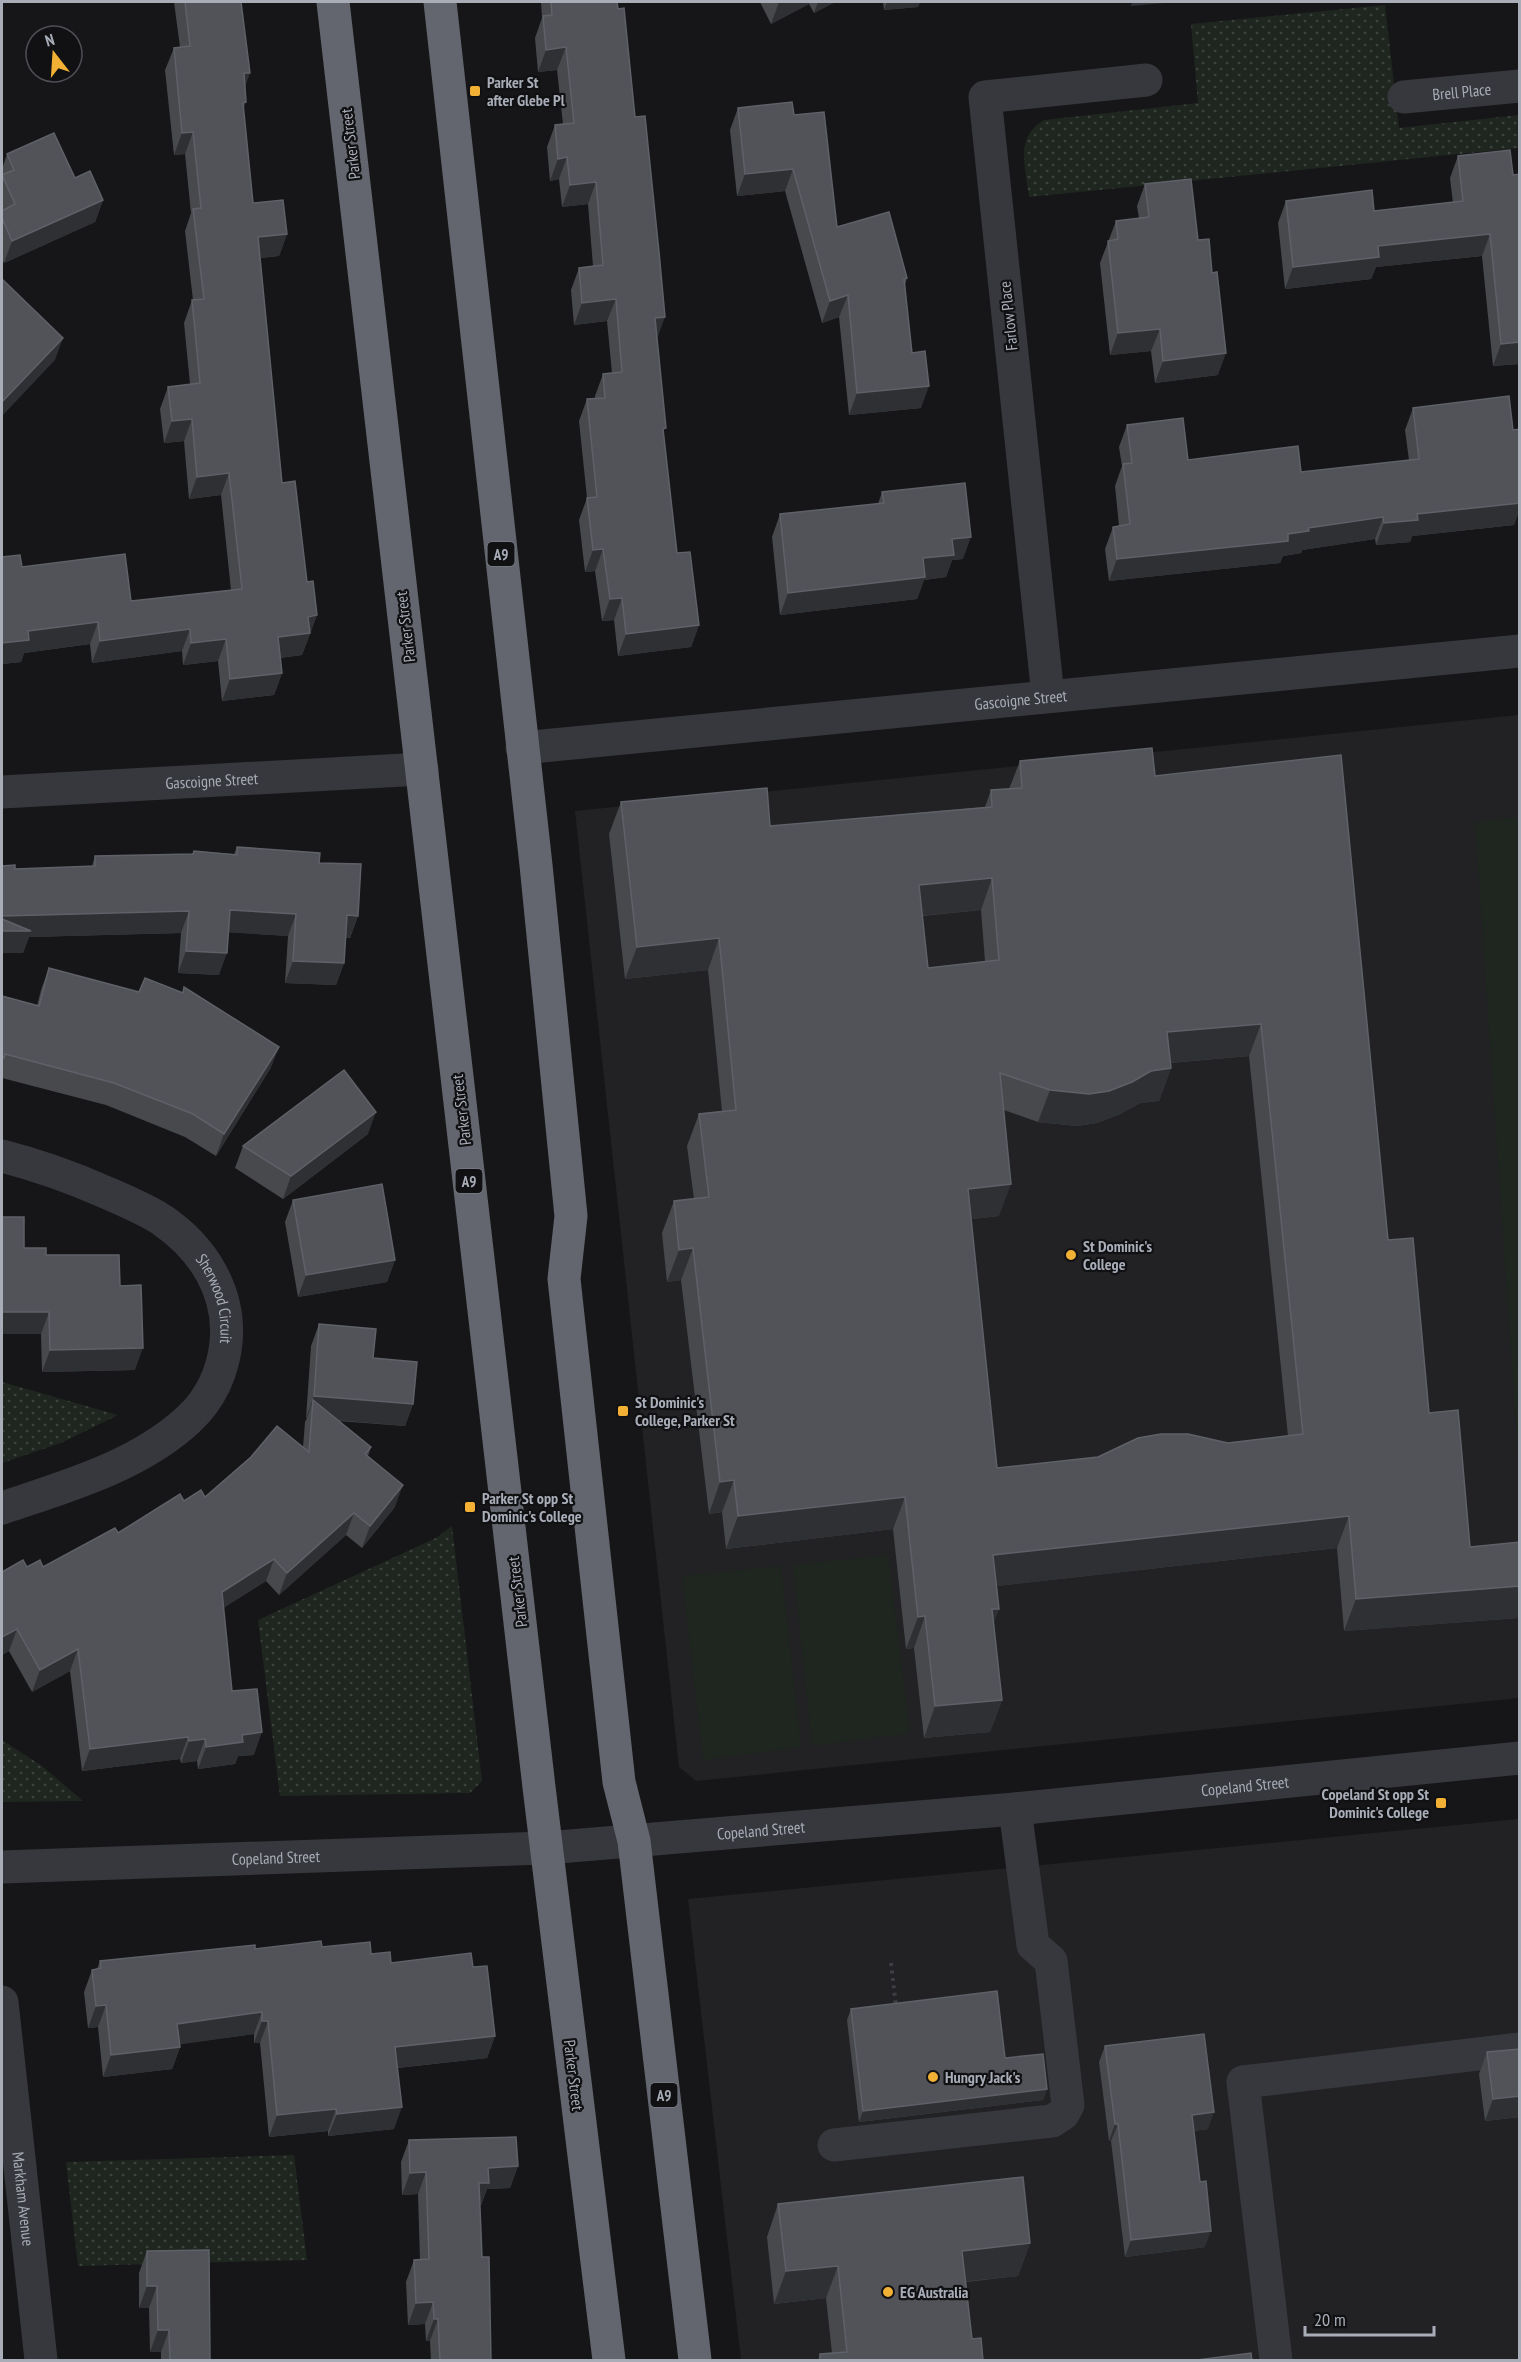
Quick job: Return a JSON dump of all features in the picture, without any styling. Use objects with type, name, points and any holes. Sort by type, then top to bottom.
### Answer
[{"type":"highway","name":"Parker Street","points":[[333,2],[546,1848],[609,2361]]},
{"type":"highway","name":"A9","points":[[440,2],[571,1216],[564,1279],[619,1782],[634,1841],[695,2361]]},
{"type":"street","name":"Farlow Place","points":[[1048,696],[985,97],[1146,80]]},
{"type":"street","name":"Brell Place","points":[[1404,97],[1520,86]]},
{"type":"street","name":"Gascoigne Street","points":[[522,748],[1520,651]]},
{"type":"street","name":"Gascoigne Street","points":[[2,792],[422,769]]},
{"type":"street","name":"Sherwood Circuit","points":[[2,1156],[69,1177],[161,1220],[199,1253],[212,1272],[222,1295],[227,1331],[222,1370],[192,1417],[177,1430],[121,1463],[87,1478],[2,1508]]},
{"type":"street","name":"Copeland Street","points":[[2,1867],[546,1848],[1015,1809],[1520,1758]]},
{"type":"street","points":[[834,2145],[1052,2121],[1064,2114],[1068,2105],[1051,1961],[1033,1945],[1015,1809]]},
{"type":"street","name":"Markham Avenue","points":[[2,2002],[41,2361]]},
{"type":"street","points":[[1276,2361],[1243,2082],[1520,2049]]},
{"type":"path","points":[[891,1963],[898,2016]]},
{"type":"shaded area","points":[[1385,5],[1399,128],[1519,115],[1519,148],[1029,197],[1025,144],[1035,127],[1044,120],[1198,103],[1191,24]]},
{"type":"shaded area","name":"St Dominic's College","points":[[1519,715],[1519,1698],[696,1781],[679,1767],[575,811]]},
{"type":"shaded area","points":[[1520,817],[1519,1471],[1475,822]]},
{"type":"shaded area","points":[[2,1382],[118,1415],[61,1443],[2,1463]]},
{"type":"shaded area","points":[[452,1526],[482,1781],[470,1793],[280,1796],[258,1620],[436,1538]]},
{"type":"shaded area","points":[[888,1555],[910,1733],[812,1746],[793,1565]]},
{"type":"shaded area","points":[[781,1566],[801,1747],[703,1760],[682,1576]]},
{"type":"shaded area","points":[[2,1740],[42,1766],[83,1801],[2,1802]]},
{"type":"shaded area","points":[[1519,1819],[1519,2360],[741,2360],[688,1899]]},
{"type":"shaded area","points":[[294,2155],[307,2260],[78,2266],[66,2162]]},
{"type":"building","points":[[185,2],[241,2],[250,73],[244,73],[246,102],[243,103],[253,203],[283,200],[287,234],[258,237],[282,483],[295,481],[307,582],[313,581],[317,615],[308,617],[310,633],[278,637],[282,673],[230,679],[226,639],[191,643],[190,629],[100,641],[98,622],[28,631],[29,640],[2,643],[2,557],[20,555],[22,567],[125,554],[131,601],[242,589],[229,473],[197,477],[192,419],[172,421],[168,387],[200,383],[192,300],[204,299],[193,209],[201,208],[193,132],[182,133],[174,48],[190,46]]},
{"type":"building","points":[[551,2],[617,2],[618,9],[624,8],[635,117],[645,116],[659,252],[665,317],[655,318],[666,428],[663,429],[677,553],[690,552],[699,625],[626,634],[622,598],[610,599],[603,549],[593,550],[587,498],[597,497],[587,399],[605,398],[603,374],[622,372],[616,299],[582,303],[579,268],[603,265],[596,182],[570,185],[567,157],[558,159],[555,125],[574,123],[566,47],[546,50],[543,16],[552,15]]},
{"type":"building","points":[[792,102],[794,115],[824,112],[837,227],[889,212],[907,278],[904,279],[912,353],[925,351],[929,386],[857,393],[848,295],[830,301],[793,169],[745,174],[738,108]]},
{"type":"building","points":[[54,133],[75,178],[90,171],[103,200],[12,241],[2,218],[2,211],[15,204],[2,175],[14,170],[7,154]]},
{"type":"building","points":[[1510,150],[1513,175],[1520,174],[1520,342],[1501,344],[1490,234],[1378,246],[1379,257],[1293,267],[1286,201],[1372,190],[1374,211],[1463,201],[1458,156]]},
{"type":"building","points":[[1191,179],[1198,240],[1209,239],[1212,273],[1217,272],[1226,353],[1163,361],[1160,329],[1118,333],[1108,241],[1118,239],[1116,221],[1149,217],[1145,184]]},
{"type":"building","points":[[2,279],[63,338],[2,402]]},
{"type":"building","points":[[1509,396],[1513,430],[1520,429],[1520,503],[1417,514],[1418,520],[1384,523],[1383,517],[1308,528],[1309,531],[1288,534],[1288,541],[1117,559],[1113,527],[1130,524],[1123,464],[1132,463],[1127,425],[1183,418],[1188,460],[1298,446],[1301,472],[1419,459],[1413,408]]},
{"type":"building","points":[[965,483],[971,537],[952,539],[954,555],[923,558],[925,577],[788,593],[780,514],[884,503],[882,492]]},
{"type":"building","points":[[1152,748],[1155,776],[1341,755],[1388,1240],[1413,1238],[1429,1413],[1458,1410],[1470,1547],[1520,1542],[1520,1586],[1356,1599],[1349,1516],[993,1555],[999,1609],[992,1609],[1002,1700],[935,1706],[925,1616],[918,1617],[905,1497],[738,1516],[734,1480],[720,1482],[693,1248],[679,1250],[674,1201],[709,1197],[699,1114],[736,1110],[719,938],[637,947],[621,802],[767,788],[770,826],[992,807],[991,790],[1022,788],[1020,761]],"holes":[[[992,878],[999,960],[928,968],[919,885]],[[1261,1024],[1303,1434],[1228,1443],[1188,1434],[1161,1434],[1138,1438],[1098,1457],[997,1468],[968,1189],[1011,1184],[1000,1073],[1050,1090],[1089,1094],[1109,1091],[1151,1071],[1171,1068],[1167,1032]]]},
{"type":"building","points":[[237,847],[320,853],[319,863],[361,864],[358,916],[347,915],[344,963],[293,961],[296,914],[230,910],[227,953],[186,951],[189,911],[2,916],[2,866],[15,865],[15,869],[95,866],[95,856],[193,854],[194,851],[237,855]]},
{"type":"building","points":[[2,919],[31,931],[2,931]]},
{"type":"building","points":[[49,968],[139,992],[145,978],[183,993],[184,987],[279,1047],[224,1134],[193,1114],[114,1083],[5,1054],[4,1058],[2,1057],[2,996],[39,1006]]},
{"type":"building","points":[[344,1070],[376,1112],[291,1176],[243,1146]]},
{"type":"building","points":[[382,1184],[395,1260],[306,1275],[293,1200]]},
{"type":"building","points":[[2,1217],[24,1217],[24,1248],[46,1248],[46,1255],[119,1255],[120,1286],[141,1285],[143,1348],[50,1350],[49,1312],[2,1312]]},
{"type":"building","points":[[319,1324],[376,1329],[373,1358],[417,1362],[413,1404],[314,1396]]},
{"type":"building","points":[[313,1400],[371,1447],[365,1454],[403,1485],[370,1526],[354,1513],[287,1573],[274,1559],[222,1592],[232,1691],[257,1689],[262,1732],[242,1735],[243,1742],[206,1747],[205,1739],[189,1741],[188,1737],[90,1749],[78,1649],[40,1670],[17,1629],[2,1637],[2,1572],[23,1560],[27,1567],[40,1560],[43,1567],[115,1528],[118,1533],[180,1494],[184,1501],[201,1490],[205,1497],[251,1457],[277,1426],[309,1452]]},
{"type":"building","points":[[321,1941],[322,1947],[370,1942],[371,1954],[390,1952],[391,1963],[471,1953],[473,1967],[487,1966],[495,2036],[395,2047],[402,2107],[337,2114],[336,2109],[277,2115],[268,2021],[262,2021],[262,2012],[177,2024],[180,2047],[111,2055],[106,2005],[96,2006],[92,1970],[101,1968],[100,1961],[255,1945],[255,1949]]},
{"type":"building","points":[[997,1991],[1005,2058],[1043,2054],[1047,2089],[863,2111],[851,2009]]},
{"type":"building","points":[[1204,2034],[1214,2112],[1192,2115],[1200,2182],[1206,2181],[1211,2231],[1131,2240],[1118,2124],[1115,2124],[1105,2046]]},
{"type":"building","points":[[1520,2049],[1520,2096],[1493,2099],[1487,2052]]},
{"type":"building","points":[[516,2137],[518,2166],[488,2168],[489,2183],[479,2183],[482,2257],[489,2257],[491,2361],[440,2361],[438,2319],[434,2319],[433,2302],[416,2303],[414,2260],[429,2259],[426,2172],[410,2173],[409,2140]]},
{"type":"building","points":[[1023,2177],[1030,2243],[962,2251],[972,2339],[981,2338],[983,2361],[820,2361],[820,2354],[847,2352],[838,2266],[786,2271],[778,2204]]},
{"type":"building","points":[[209,2250],[210,2361],[170,2361],[169,2330],[158,2330],[157,2286],[147,2286],[147,2251]]},
{"type":"building","points":[[1251,2353],[1252,2361],[1189,2361]]},
{"type":"place","name":"Parker St after Glebe Pl","points":[[475,91]]},
{"type":"place","name":"St Dominic's College","points":[[1071,1255]]},
{"type":"place","name":"St Dominic's College, Parker St","points":[[623,1411]]},
{"type":"place","name":"Parker St opp St Dominic's College","points":[[470,1507]]},
{"type":"place","name":"Copeland St opp St Dominic's College","points":[[1441,1803]]},
{"type":"place","name":"Hungry Jack's","points":[[933,2077]]},
{"type":"place","name":"EG Australia","points":[[888,2292]]}]
